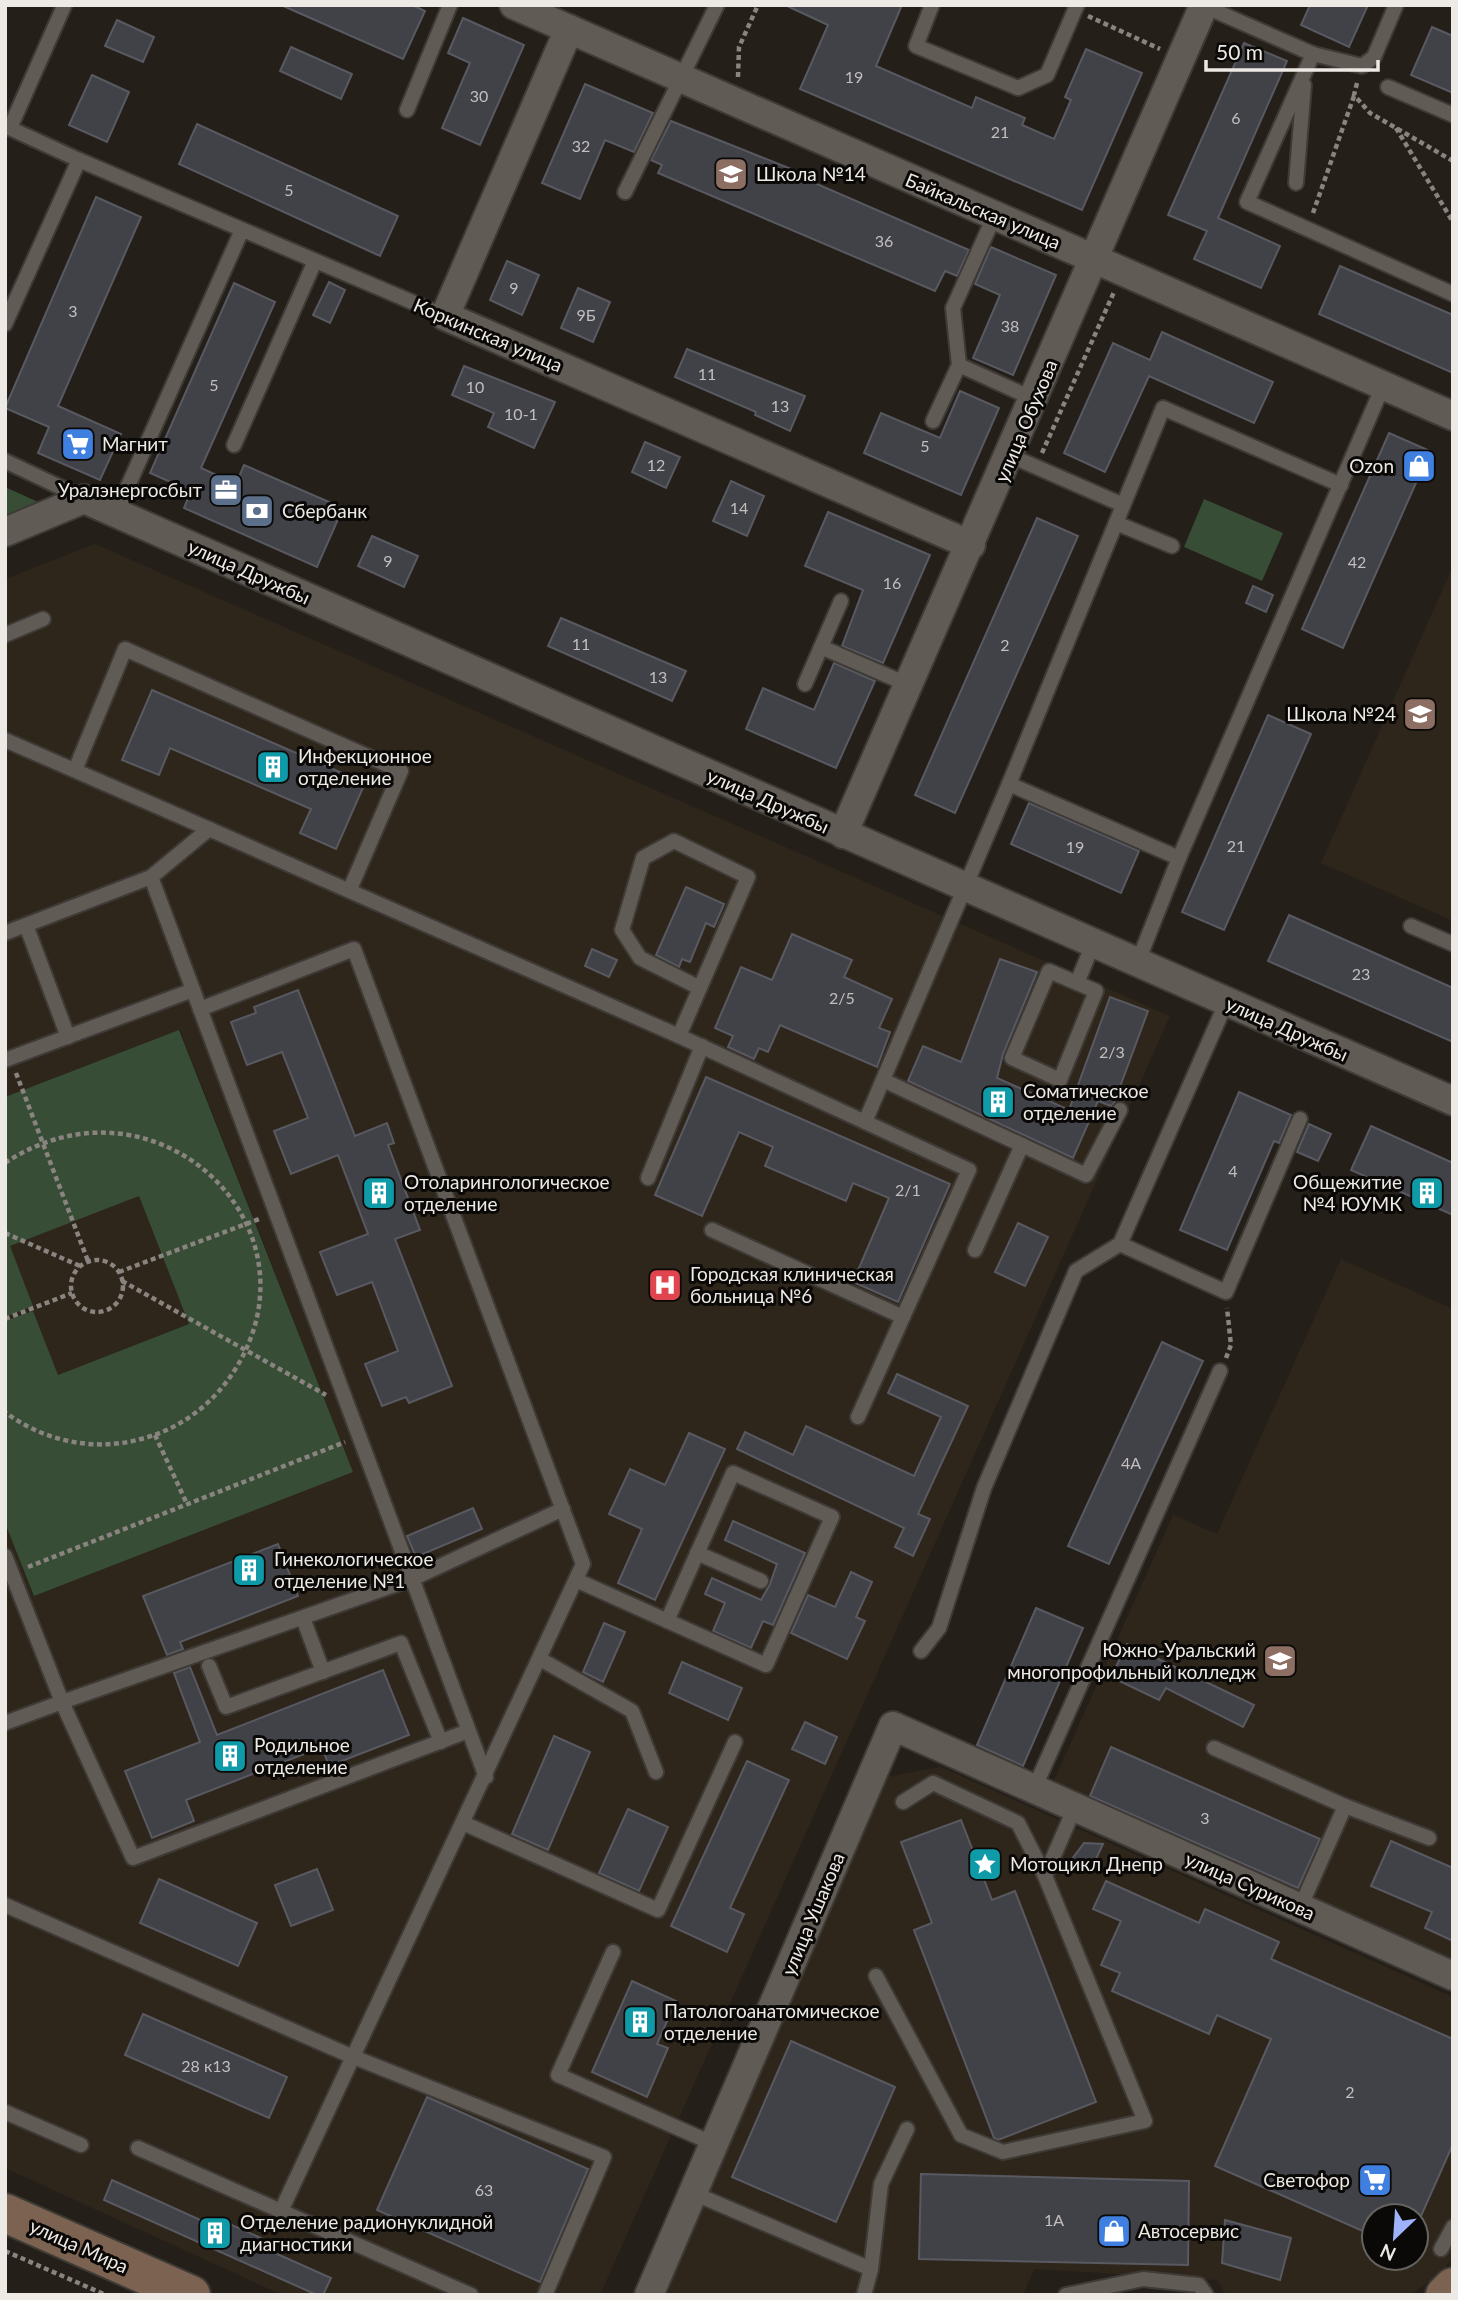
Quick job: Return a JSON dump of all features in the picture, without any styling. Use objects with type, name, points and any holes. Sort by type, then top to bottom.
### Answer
[{"type":"main road","name":"улица Мира","points":[[5,2213],[191,2295]]},
{"type":"main road","points":[[1445,2295],[1453,2287]]},
{"type":"street","name":"Байкальская улица","points":[[514,5],[1453,416]]},
{"type":"street","name":"улица Обухова","points":[[843,834],[971,545],[1023,461],[1036,400],[1093,259],[1204,6]]},
{"type":"street","points":[[445,316],[569,29]]},
{"type":"street","name":"Коркинская улица","points":[[445,316],[971,545]]},
{"type":"street","points":[[5,532],[84,499]]},
{"type":"street","name":"улица Дружбы","points":[[84,499],[1453,1101]]},
{"type":"street","name":"улица Сурикова","points":[[893,1726],[1453,1976]]},
{"type":"street","name":"улица Ушакова","points":[[649,2295],[893,1726]]},
{"type":"lane","points":[[407,110],[450,5]]},
{"type":"lane","points":[[625,192],[679,77],[717,5]]},
{"type":"lane","points":[[932,5],[916,46],[1018,88],[1047,75],[1076,8]]},
{"type":"lane","points":[[1204,6],[1313,54],[1362,66],[1374,57],[1396,5]]},
{"type":"lane","points":[[8,127],[64,6]]},
{"type":"lane","points":[[1313,54],[1247,202],[1453,294]]},
{"type":"lane","points":[[1296,183],[1305,73]]},
{"type":"lane","points":[[1388,87],[1453,115]]},
{"type":"lane","name":"Коркинская улица","points":[[8,127],[79,160],[445,316]]},
{"type":"lane","points":[[5,324],[79,160]]},
{"type":"lane","points":[[933,421],[959,366],[953,308],[994,217]]},
{"type":"lane","points":[[116,513],[242,230]]},
{"type":"lane","points":[[234,445],[315,261]]},
{"type":"lane","points":[[959,366],[1036,400]]},
{"type":"lane","points":[[1137,964],[1383,386]]},
{"type":"lane","points":[[865,1122],[966,888],[1163,408],[1341,485]]},
{"type":"lane","name":"улица Дружбы","points":[[5,461],[84,499]]},
{"type":"lane","points":[[1023,461],[1124,505]]},
{"type":"lane","points":[[1116,523],[1172,546]]},
{"type":"lane","points":[[805,684],[841,601]]},
{"type":"lane","points":[[5,635],[43,619]]},
{"type":"lane","points":[[821,648],[909,685]]},
{"type":"lane","points":[[75,770],[125,649],[401,771],[350,889]]},
{"type":"lane","points":[[5,740],[679,1035],[969,1170],[858,1417]]},
{"type":"lane","points":[[1009,784],[1180,858]]},
{"type":"lane","points":[[5,933],[151,877],[209,829]]},
{"type":"lane","points":[[679,1035],[700,988],[748,877],[674,841],[643,858],[622,930],[640,958],[700,988]]},
{"type":"lane","points":[[151,877],[486,1777]]},
{"type":"lane","points":[[26,925],[68,1037]]},
{"type":"lane","points":[[1411,926],[1453,944]]},
{"type":"lane","points":[[1077,983],[1093,944]]},
{"type":"lane","points":[[200,1009],[354,948],[583,1564],[486,1777],[281,2211]]},
{"type":"lane","points":[[1049,971],[1077,983],[1096,991],[1060,1080],[1013,1058],[1049,971]]},
{"type":"lane","points":[[8,1059],[192,990]]},
{"type":"lane","points":[[921,1651],[939,1628],[984,1488],[1076,1271],[1120,1244],[1226,1003]]},
{"type":"lane","points":[[648,1178],[702,1046]]},
{"type":"lane","points":[[883,1080],[1086,1175],[1120,1110]]},
{"type":"lane","points":[[1120,1244],[1226,1292],[1300,1119]]},
{"type":"lane","points":[[975,1250],[1022,1145]]},
{"type":"lane","points":[[712,1230],[903,1317]]},
{"type":"lane","points":[[1034,1789],[1220,1371]]},
{"type":"lane","points":[[576,1580],[766,1665],[832,1517],[733,1473],[667,1620]]},
{"type":"lane","points":[[5,1723],[412,1579],[563,1509]]},
{"type":"lane","points":[[697,1553],[761,1581]]},
{"type":"lane","points":[[5,1556],[62,1702],[133,1858],[468,1731]]},
{"type":"lane","points":[[303,1618],[323,1672]]},
{"type":"lane","points":[[209,1666],[226,1707],[401,1643],[441,1742]]},
{"type":"lane","points":[[540,1659],[632,1711],[656,1772]]},
{"type":"lane","points":[[463,1824],[658,1910],[735,1742]]},
{"type":"lane","points":[[1214,1748],[1345,1806],[1429,1838]]},
{"type":"lane","points":[[876,1976],[961,2135],[1003,2152],[1145,2121],[1045,1876],[1017,1823],[933,1783],[903,1802]]},
{"type":"lane","points":[[1300,1908],[1345,1806]]},
{"type":"lane","points":[[1045,1876],[1075,1807]]},
{"type":"lane","points":[[5,1905],[352,2056],[604,2157],[545,2295]]},
{"type":"lane","points":[[612,1952],[558,2075],[714,2144]]},
{"type":"lane","points":[[5,2112],[80,2145]]},
{"type":"lane","points":[[864,2295],[871,2269],[881,2184],[907,2129]]},
{"type":"lane","points":[[138,2148],[471,2295]]},
{"type":"lane","points":[[693,2193],[871,2269]]},
{"type":"lane","points":[[1441,2249],[1453,2227]]},
{"type":"lane","points":[[1066,2295],[1143,2279],[1199,2285],[1206,2295]]},
{"type":"path","points":[[737,103],[739,47],[758,5]]},
{"type":"path","points":[[1076,8],[1181,58]]},
{"type":"path","points":[[1307,231],[1362,66]]},
{"type":"path","points":[[1354,95],[1370,113],[1453,160]]},
{"type":"path","points":[[1396,128],[1453,222]]},
{"type":"path","points":[[1023,461],[1124,272]]},
{"type":"path","points":[[8,1059],[88,1261]]},
{"type":"path","points":[[5,1163],[42,1142],[76,1133],[104,1131],[133,1134],[170,1146],[202,1167],[216,1181],[245,1225],[253,1248],[258,1286],[254,1325],[245,1350],[230,1377],[205,1406],[181,1423],[155,1436],[117,1444],[78,1443],[41,1433],[5,1412]]},
{"type":"path","points":[[119,1272],[276,1213]]},
{"type":"path","points":[[5,1233],[80,1266]]},
{"type":"path","points":[[88,1261],[105,1261],[119,1272],[122,1281],[120,1297],[109,1308],[101,1311],[85,1309],[72,1293],[71,1281],[80,1266],[88,1261]]},
{"type":"path","points":[[122,1281],[348,1408]]},
{"type":"path","points":[[1226,1292],[1231,1345]]},
{"type":"path","points":[[5,1319],[72,1293]]},
{"type":"path","points":[[155,1436],[187,1504]]},
{"type":"path","points":[[12,1573],[359,1436]]},
{"type":"path","points":[[5,2251],[106,2295]]},
{"type":"shaded area","name":"Городская клиническая больница №6","points":[[95,544],[1170,1016],[600,2295],[282,2295],[5,2168],[5,1523],[34,1596],[353,1472],[180,1030],[5,1097],[5,579]]},
{"type":"shaded area","name":"Школа №24","points":[[1453,566],[1453,921],[1321,863]]},
{"type":"shaded area","points":[[139,1196],[189,1324],[58,1375],[33,1311],[5,1321],[5,1317],[33,1306],[9,1246]]},
{"type":"shaded area","name":"Южно-Уральский многопрофильный колледж","points":[[1341,1259],[1453,1309],[1453,1967],[1051,1787],[1173,1515],[1217,1534]]},
{"type":"shaded area","points":[[941,1767],[1453,1997],[1453,2258],[1441,2272],[1411,2295],[1226,2295],[1217,2280],[1034,2269],[1023,2295],[664,2295],[885,1777]]},
{"type":"green space","points":[[5,487],[47,506],[5,524]]},
{"type":"green space","points":[[1204,499],[1283,533],[1262,581],[1184,547]]},
{"type":"green space","points":[[179,1030],[353,1472],[34,1596],[5,1523],[5,1321],[33,1311],[58,1375],[189,1324],[139,1196],[10,1246],[33,1306],[5,1317],[5,1097]]},
{"type":"building","points":[[281,5],[412,5],[425,11],[403,59]]},
{"type":"building","points":[[785,5],[902,5],[876,66],[972,108],[976,97],[1025,118],[1022,125],[1054,139],[1071,100],[1065,97],[1086,49],[1142,73],[1082,210],[800,89],[828,25]]},
{"type":"building","points":[[1310,5],[1368,5],[1349,47],[1301,25]]},
{"type":"building","points":[[463,18],[524,45],[480,145],[442,128],[470,63],[448,53]]},
{"type":"building","points":[[117,20],[154,37],[143,62],[105,46]]},
{"type":"building","points":[[1432,27],[1453,36],[1453,93],[1411,75]]},
{"type":"building","points":[[1244,43],[1287,61],[1218,218],[1280,246],[1261,288],[1194,259],[1207,231],[1168,215]]},
{"type":"building","points":[[291,47],[352,74],[341,99],[280,71]]},
{"type":"building","points":[[92,75],[129,92],[107,142],[69,125]]},
{"type":"building","points":[[585,84],[653,113],[634,152],[605,140],[580,199],[542,183]]},
{"type":"building","points":[[671,121],[804,174],[803,178],[969,250],[957,276],[945,271],[935,291],[658,173],[662,165],[651,160]]},
{"type":"building","points":[[197,124],[398,216],[380,256],[179,164]]},
{"type":"building","points":[[96,197],[141,217],[58,406],[121,434],[100,480],[38,453],[49,427],[5,408]]},
{"type":"building","points":[[991,247],[1056,275],[1013,375],[973,358],[1000,295],[975,284]]},
{"type":"building","points":[[507,261],[539,275],[522,315],[490,300]]},
{"type":"building","points":[[1340,266],[1453,315],[1453,373],[1319,314]]},
{"type":"building","points":[[329,282],[345,290],[330,323],[313,315]]},
{"type":"building","points":[[234,283],[275,302],[201,468],[236,484],[244,465],[343,508],[317,567],[184,508],[191,491],[150,473]]},
{"type":"building","points":[[578,288],[610,302],[593,342],[561,328]]},
{"type":"building","points":[[1162,332],[1273,382],[1254,423],[1149,376],[1105,472],[1064,453],[1113,343],[1150,360]]},
{"type":"building","points":[[687,349],[805,396],[790,431],[755,415],[756,412],[675,377]]},
{"type":"building","points":[[464,366],[555,402],[534,448],[488,427],[494,413],[452,395]]},
{"type":"building","points":[[960,391],[999,408],[961,495],[864,453],[881,413],[940,438]]},
{"type":"building","points":[[1389,433],[1430,451],[1343,648],[1302,629]]},
{"type":"building","points":[[645,442],[680,457],[666,488],[632,472]]},
{"type":"building","points":[[731,481],[764,496],[747,536],[713,521]]},
{"type":"building","points":[[828,512],[930,555],[883,663],[842,646],[863,590],[805,566]]},
{"type":"building","points":[[1037,518],[1078,536],[955,813],[915,795]]},
{"type":"building","points":[[372,536],[418,556],[404,587],[358,566]]},
{"type":"building","points":[[1253,586],[1273,595],[1266,612],[1246,603]]},
{"type":"building","points":[[561,618],[686,671],[672,701],[548,646]]},
{"type":"building","points":[[834,663],[875,681],[836,768],[746,729],[763,688],[814,710]]},
{"type":"building","name":"Инфекционное отделение","points":[[152,690],[365,783],[336,849],[300,833],[311,809],[170,748],[159,775],[122,760]]},
{"type":"building","points":[[1268,715],[1311,734],[1224,930],[1182,912]]},
{"type":"building","points":[[1029,803],[1139,851],[1121,893],[1011,844]]},
{"type":"building","points":[[686,887],[724,904],[714,927],[706,923],[690,962],[682,959],[679,967],[656,955]]},
{"type":"building","points":[[1289,915],[1453,988],[1453,1042],[1268,961]]},
{"type":"building","points":[[792,934],[852,960],[844,977],[892,999],[879,1028],[890,1032],[877,1067],[780,1025],[768,1052],[759,1048],[754,1059],[728,1047],[733,1036],[715,1028],[741,967],[772,980]]},
{"type":"building","points":[[592,949],[617,960],[609,977],[585,966]]},
{"type":"building","points":[[1000,959],[1037,972],[1003,1054],[997,1078],[1069,1110],[1110,997],[1148,1011],[1114,1103],[1111,1106],[1098,1101],[1073,1158],[908,1081],[923,1046],[961,1062]]},
{"type":"building","name":"Отоларингологическое отделение","points":[[298,990],[355,1136],[387,1123],[394,1143],[388,1145],[420,1230],[395,1239],[452,1386],[409,1403],[406,1397],[382,1406],[365,1364],[398,1351],[372,1282],[337,1295],[320,1252],[368,1234],[338,1155],[291,1174],[274,1131],[308,1118],[282,1052],[247,1065],[231,1022],[256,1013],[254,1007]]},
{"type":"building","points":[[706,1077],[950,1184],[898,1302],[853,1282],[889,1198],[853,1183],[846,1201],[765,1166],[773,1147],[739,1132],[702,1216],[655,1195]]},
{"type":"building","points":[[1239,1092],[1291,1115],[1279,1143],[1274,1141],[1227,1250],[1180,1230]]},
{"type":"building","points":[[1309,1124],[1331,1134],[1318,1161],[1297,1152]]},
{"type":"building","name":"Общежитие №4 ЮУМК","points":[[1371,1126],[1453,1163],[1453,1215],[1351,1170]]},
{"type":"building","points":[[1018,1223],[1048,1237],[1025,1286],[995,1272]]},
{"type":"building","points":[[1162,1342],[1203,1361],[1109,1564],[1068,1546]]},
{"type":"building","points":[[897,1374],[968,1406],[918,1514],[930,1519],[913,1556],[895,1547],[904,1528],[737,1449],[745,1432],[793,1455],[806,1426],[914,1476],[941,1417],[888,1393]]},
{"type":"building","points":[[689,1433],[725,1449],[655,1600],[618,1583],[642,1529],[609,1514],[630,1469],[665,1485]]},
{"type":"building","points":[[473,1508],[482,1529],[416,1557],[407,1536]]},
{"type":"building","points":[[733,1521],[805,1553],[773,1625],[763,1621],[751,1648],[713,1631],[725,1603],[705,1594],[712,1578],[761,1600],[770,1584],[777,1564],[725,1540]]},
{"type":"building","name":"Гинекологическое отделение №1","points":[[278,1544],[298,1596],[180,1642],[183,1649],[167,1655],[143,1596]]},
{"type":"building","points":[[851,1572],[872,1582],[856,1617],[865,1621],[847,1659],[791,1633],[808,1595],[835,1607]]},
{"type":"building","points":[[1036,1608],[1083,1628],[1023,1766],[977,1745]]},
{"type":"building","points":[[604,1623],[625,1632],[603,1682],[583,1672]]},
{"type":"building","points":[[1127,1644],[1254,1705],[1243,1727],[1166,1688],[1159,1700],[1111,1677]]},
{"type":"building","points":[[682,1662],[742,1688],[728,1720],[669,1693]]},
{"type":"building","name":"Родильное отделение","points":[[190,1667],[217,1735],[383,1670],[409,1735],[329,1766],[322,1747],[186,1800],[194,1821],[152,1838],[125,1771],[200,1742],[174,1673]]},
{"type":"building","points":[[805,1722],[837,1737],[825,1764],[792,1749]]},
{"type":"building","points":[[554,1736],[590,1752],[548,1850],[512,1834]]},
{"type":"building","points":[[1111,1747],[1320,1839],[1298,1888],[1090,1796]]},
{"type":"building","points":[[747,1761],[789,1780],[730,1908],[744,1914],[727,1952],[671,1926]]},
{"type":"building","points":[[628,1809],[668,1827],[639,1891],[599,1873]]},
{"type":"building","points":[[961,1820],[992,1900],[1015,1891],[1096,2102],[998,2140],[994,2138],[914,1930],[932,1923],[901,1842]]},
{"type":"building","points":[[1391,1841],[1453,1868],[1453,1941],[1425,1928],[1432,1912],[1371,1886]]},
{"type":"building","points":[[1084,1843],[1103,1844],[1092,1868],[1072,1859]]},
{"type":"building","points":[[317,1869],[333,1910],[291,1926],[275,1885]]},
{"type":"building","points":[[159,1879],[257,1923],[238,1966],[140,1923]]},
{"type":"building","points":[[1106,1881],[1199,1923],[1205,1909],[1279,1942],[1271,1959],[1453,2039],[1453,2144],[1427,2202],[1360,2202],[1360,2230],[1215,2166],[1271,2039],[1217,2015],[1209,2034],[1112,1991],[1120,1973],[1101,1965],[1121,1921],[1093,1909]]},
{"type":"building","name":"Патологоанатомическое отделение","points":[[632,1981],[676,2001],[657,2044],[668,2048],[647,2097],[592,2072]]},
{"type":"building","points":[[143,2014],[287,2077],[269,2118],[125,2055]]},
{"type":"building","points":[[791,2041],[895,2087],[836,2222],[732,2177]]},
{"type":"building","points":[[427,2097],[588,2169],[540,2282],[377,2210]]},
{"type":"building","points":[[921,2174],[1189,2181],[1188,2265],[919,2259]]},
{"type":"building","name":"Отделение радионуклидной диагностики","points":[[112,2180],[220,2229],[223,2221],[261,2238],[257,2245],[331,2278],[323,2295],[317,2295],[104,2200]]},
{"type":"building","points":[[1225,2220],[1291,2238],[1280,2280],[1222,2263]]},
{"type":"place","name":"Школа №14","points":[[731,174]]},
{"type":"place","name":"Магнит","points":[[78,444]]},
{"type":"place","name":"Ozon","points":[[1419,466]]},
{"type":"place","name":"Уралэнергосбыт","points":[[226,490]]},
{"type":"place","name":"Сбербанк","points":[[257,511]]},
{"type":"place","name":"Школа №24","points":[[1420,714]]},
{"type":"place","name":"Инфекционное отделение","points":[[273,767]]},
{"type":"place","name":"Соматическое отделение","points":[[998,1102]]},
{"type":"place","name":"Отоларингологическое отделение","points":[[379,1193]]},
{"type":"place","name":"Общежитие №4 ЮУМК","points":[[1427,1193]]},
{"type":"place","name":"Городская клиническая больница №6","points":[[665,1285]]},
{"type":"place","name":"Гинекологическое отделение №1","points":[[249,1570]]},
{"type":"place","name":"Южно-Уральский многопрофильный колледж","points":[[1280,1661]]},
{"type":"place","name":"Родильное отделение","points":[[230,1756]]},
{"type":"place","name":"Мотоцикл Днепр","points":[[985,1864]]},
{"type":"place","name":"Патологоанатомическое отделение","points":[[640,2022]]},
{"type":"place","name":"Светофор","points":[[1375,2180]]},
{"type":"place","name":"Автосервис","points":[[1114,2231]]},
{"type":"place","name":"Отделение радионуклидной диагностики","points":[[215,2233]]}]
